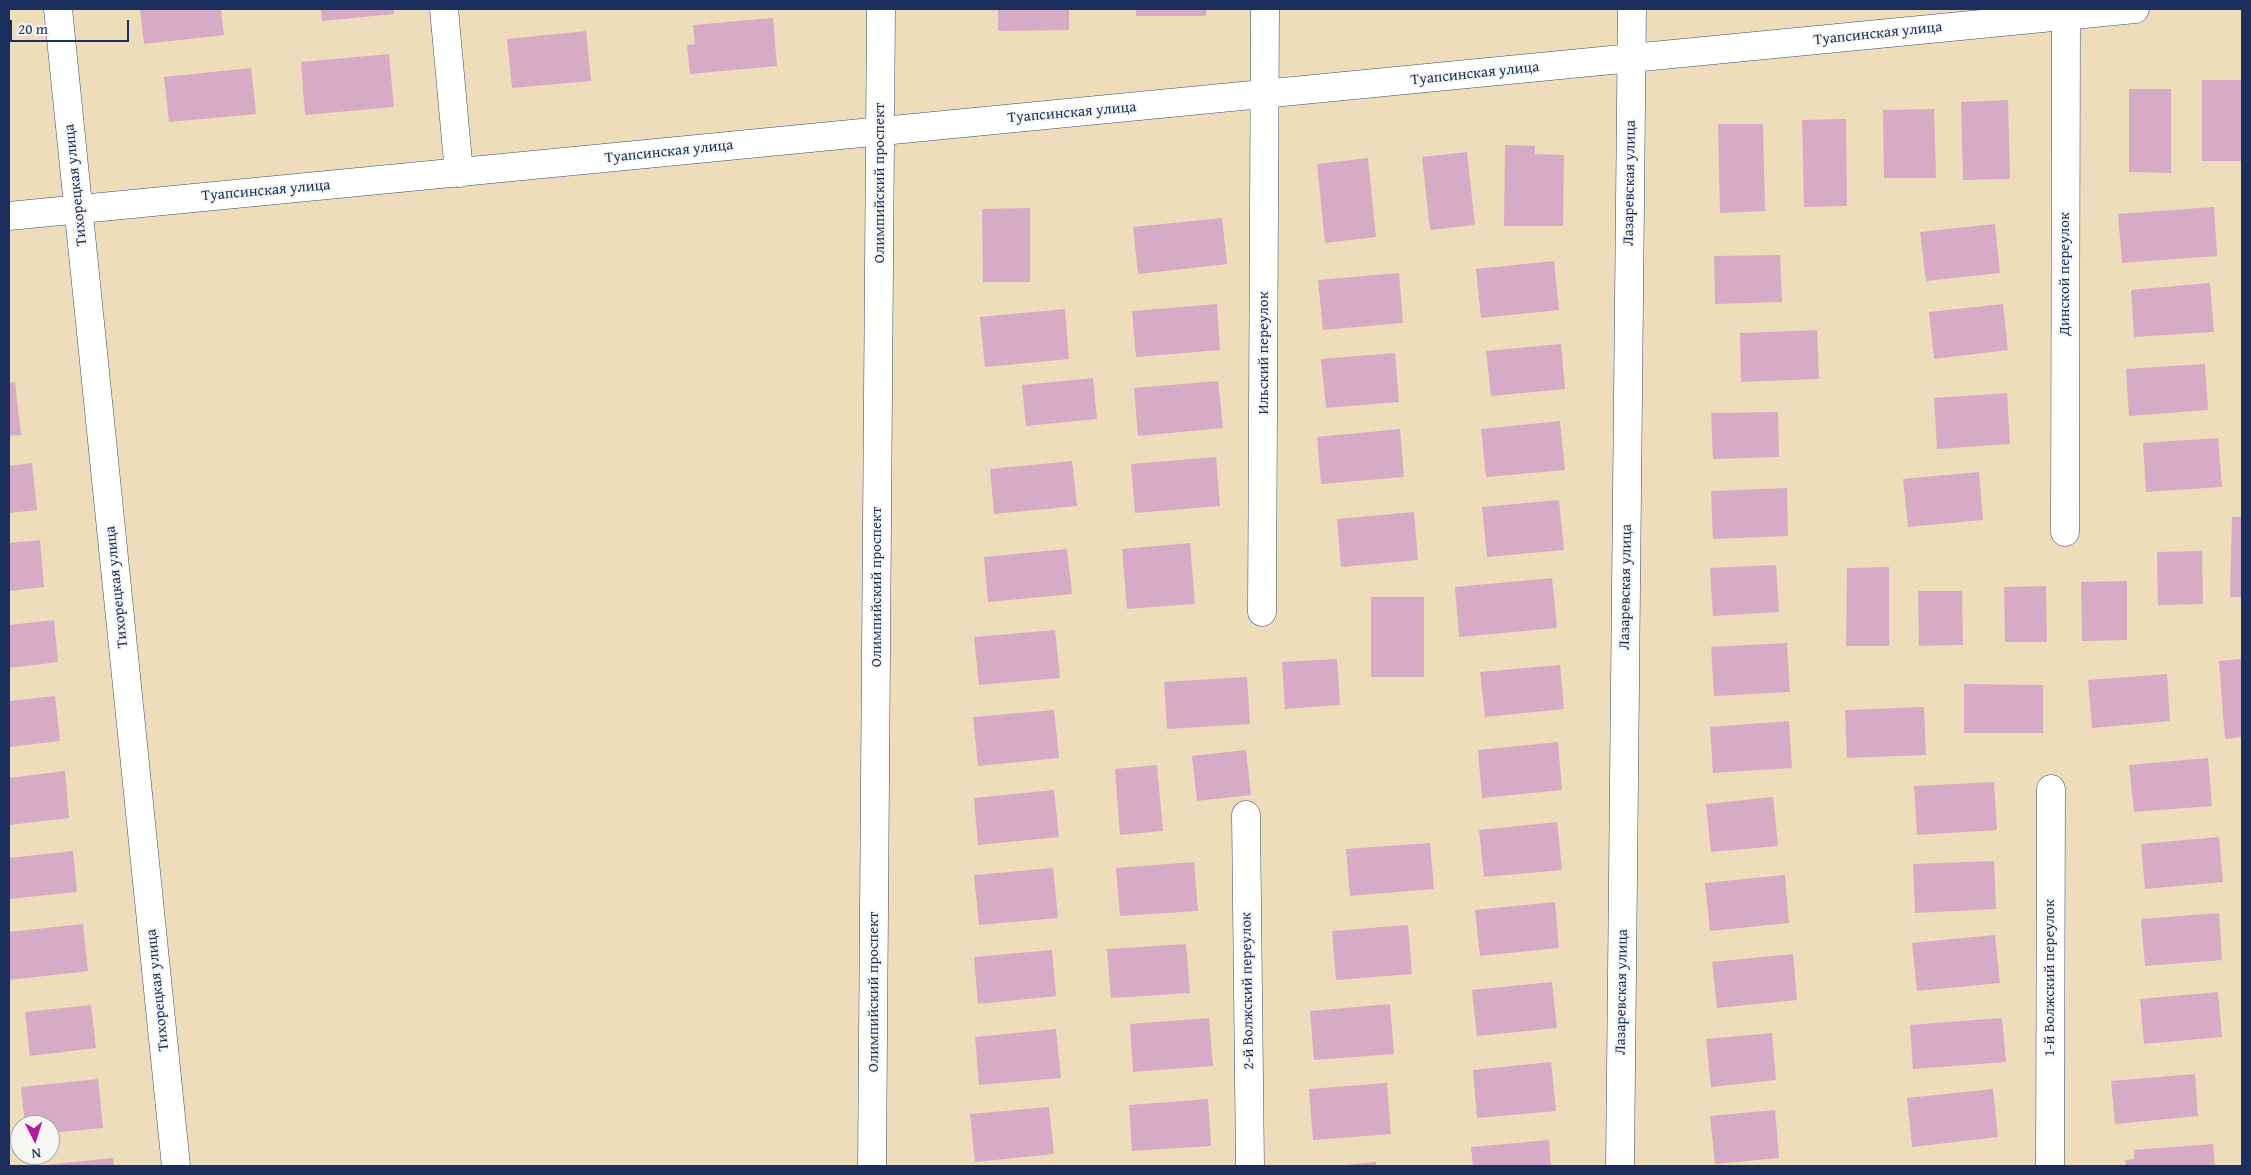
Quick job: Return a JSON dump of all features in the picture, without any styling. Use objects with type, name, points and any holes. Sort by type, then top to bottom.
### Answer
[{"type":"street","name":"Тихорецкая улица","points":[[58,9],[176,1166]]},
{"type":"street","points":[[444,9],[459,173]]},
{"type":"street","name":"Олимпийский проспект","points":[[872,1166],[881,9]]},
{"type":"street","name":"Ильский переулок","points":[[1262,612],[1265,9]]},
{"type":"street","name":"Лазаревская улица","points":[[1620,1166],[1632,9]]},
{"type":"street","name":"Туапсинская улица","points":[[9,216],[1266,95],[2065,12],[2135,9]]},
{"type":"street","name":"Динской переулок","points":[[2065,12],[2065,532]]},
{"type":"street","name":"1-й Волжский переулок","points":[[2050,1166],[2051,789]]},
{"type":"street","name":"2-й Волжский переулок","points":[[1246,815],[1250,1166]]},
{"type":"building","points":[[140,9],[221,9],[224,35],[144,44]]},
{"type":"building","points":[[321,9],[394,9],[394,14],[322,21]]},
{"type":"building","points":[[998,9],[1069,9],[1069,30],[998,31]]},
{"type":"building","points":[[1136,9],[1206,9],[1206,16],[1136,16]]},
{"type":"building","points":[[773,18],[777,66],[690,74],[687,45],[695,44],[693,25]]},
{"type":"building","points":[[586,31],[591,81],[512,88],[507,39]]},
{"type":"building","points":[[389,54],[394,107],[305,115],[301,62]]},
{"type":"building","points":[[251,68],[256,114],[169,122],[164,77]]},
{"type":"building","points":[[2202,80],[2242,80],[2242,161],[2202,161]]},
{"type":"building","points":[[2129,89],[2171,89],[2171,173],[2129,172]]},
{"type":"building","points":[[2008,100],[2010,179],[1963,180],[1961,102]]},
{"type":"building","points":[[1934,109],[1936,178],[1884,178],[1883,110]]},
{"type":"building","points":[[1846,119],[1847,206],[1804,207],[1802,120]]},
{"type":"building","points":[[1718,124],[1763,124],[1765,211],[1720,213]]},
{"type":"building","points":[[1505,145],[1535,146],[1535,154],[1564,155],[1563,226],[1504,226]]},
{"type":"building","points":[[1467,152],[1475,225],[1430,230],[1422,157]]},
{"type":"building","points":[[1368,158],[1376,237],[1325,243],[1317,164]]},
{"type":"building","points":[[2214,207],[2217,256],[2122,263],[2118,214]]},
{"type":"building","points":[[1030,208],[1030,282],[983,282],[982,209]]},
{"type":"building","points":[[1222,218],[1227,264],[1138,274],[1133,227]]},
{"type":"building","points":[[1995,224],[2000,273],[1926,281],[1920,232]]},
{"type":"building","points":[[1780,255],[1782,302],[1715,304],[1714,256]]},
{"type":"building","points":[[1554,261],[1559,310],[1481,318],[1476,269]]},
{"type":"building","points":[[1399,273],[1403,323],[1323,330],[1318,280]]},
{"type":"building","points":[[2210,283],[2214,332],[2134,337],[2131,290]]},
{"type":"building","points":[[1217,304],[1220,350],[1136,357],[1132,311]]},
{"type":"building","points":[[2003,304],[2008,350],[1934,359],[1929,312]]},
{"type":"building","points":[[1065,309],[1069,359],[985,367],[980,317]]},
{"type":"building","points":[[1817,330],[1819,379],[1741,382],[1740,333]]},
{"type":"building","points":[[1561,344],[1565,389],[1491,396],[1486,351]]},
{"type":"building","points":[[1395,353],[1399,402],[1326,408],[1321,359]]},
{"type":"building","points":[[2205,364],[2208,410],[2129,416],[2126,369]]},
{"type":"building","points":[[1093,378],[1097,419],[1026,426],[1022,385]]},
{"type":"building","points":[[1218,381],[1223,428],[1138,436],[1134,388]]},
{"type":"building","points":[[15,382],[21,435],[9,436],[9,383]]},
{"type":"building","points":[[2007,393],[2010,444],[1937,449],[1934,398]]},
{"type":"building","points":[[1778,412],[1779,457],[1713,459],[1711,413]]},
{"type":"building","points":[[1560,421],[1565,470],[1486,477],[1481,429]]},
{"type":"building","points":[[1400,429],[1404,477],[1321,484],[1317,437]]},
{"type":"building","points":[[2218,438],[2222,487],[2146,492],[2143,443]]},
{"type":"building","points":[[1216,457],[1220,506],[1135,513],[1131,464]]},
{"type":"building","points":[[1072,461],[1077,506],[994,514],[990,469]]},
{"type":"building","points":[[32,463],[37,510],[9,513],[9,466]]},
{"type":"building","points":[[1979,472],[1983,520],[1908,527],[1903,479]]},
{"type":"building","points":[[1787,488],[1788,536],[1713,539],[1711,491]]},
{"type":"building","points":[[1559,500],[1564,550],[1487,557],[1482,507]]},
{"type":"building","points":[[1414,512],[1418,560],[1341,567],[1337,519]]},
{"type":"building","points":[[2232,517],[2242,517],[2242,597],[2230,597]]},
{"type":"building","points":[[40,540],[44,587],[9,591],[9,543]]},
{"type":"building","points":[[1190,543],[1195,604],[1127,609],[1122,549]]},
{"type":"building","points":[[1067,549],[1072,594],[988,602],[984,557]]},
{"type":"building","points":[[2202,551],[2203,604],[2158,605],[2157,552]]},
{"type":"building","points":[[1776,565],[1779,612],[1713,616],[1710,568]]},
{"type":"building","points":[[1889,567],[1889,646],[1846,646],[1847,568]]},
{"type":"building","points":[[1552,578],[1557,628],[1459,637],[1455,587]]},
{"type":"building","points":[[2127,581],[2127,640],[2082,641],[2081,582]]},
{"type":"building","points":[[2046,586],[2047,642],[2005,642],[2004,587]]},
{"type":"building","points":[[1918,591],[1962,591],[1963,645],[1919,646]]},
{"type":"building","points":[[1371,597],[1424,597],[1424,677],[1371,677]]},
{"type":"building","points":[[54,620],[58,662],[9,668],[9,625]]},
{"type":"building","points":[[1055,630],[1060,678],[979,685],[974,637]]},
{"type":"building","points":[[1787,643],[1790,692],[1714,696],[1711,647]]},
{"type":"building","points":[[1337,659],[1340,705],[1285,709],[1282,662]]},
{"type":"building","points":[[2242,659],[2242,737],[2225,739],[2219,661]]},
{"type":"building","points":[[1560,665],[1564,709],[1485,717],[1480,672]]},
{"type":"building","points":[[2167,674],[2170,721],[2092,728],[2088,680]]},
{"type":"building","points":[[1247,677],[1250,724],[1167,729],[1164,682]]},
{"type":"building","points":[[1964,684],[2043,685],[2043,733],[1964,733]]},
{"type":"building","points":[[55,696],[60,741],[9,747],[9,701]]},
{"type":"building","points":[[1924,707],[1926,755],[1847,758],[1845,710]]},
{"type":"building","points":[[1054,710],[1059,758],[978,766],[973,717]]},
{"type":"building","points":[[1789,721],[1792,768],[1713,773],[1710,727]]},
{"type":"building","points":[[1558,742],[1562,790],[1482,798],[1478,750]]},
{"type":"building","points":[[1246,750],[1251,795],[1197,801],[1192,756]]},
{"type":"building","points":[[2208,758],[2212,806],[2134,812],[2129,765]]},
{"type":"building","points":[[1157,765],[1163,831],[1120,835],[1115,769]]},
{"type":"building","points":[[65,771],[69,818],[9,825],[9,778]]},
{"type":"building","points":[[1994,782],[1997,830],[1917,835],[1914,786]]},
{"type":"building","points":[[1054,790],[1059,837],[978,845],[974,798]]},
{"type":"building","points":[[1773,797],[1778,846],[1711,852],[1706,804]]},
{"type":"building","points":[[1557,822],[1562,870],[1484,877],[1479,830]]},
{"type":"building","points":[[2219,837],[2223,882],[2145,889],[2141,844]]},
{"type":"building","points":[[1430,843],[1434,889],[1350,896],[1346,849]]},
{"type":"building","points":[[73,851],[77,892],[9,899],[9,858]]},
{"type":"building","points":[[1994,861],[1996,909],[1915,913],[1913,864]]},
{"type":"building","points":[[1194,862],[1198,911],[1120,916],[1116,868]]},
{"type":"building","points":[[1053,868],[1058,918],[979,925],[974,875]]},
{"type":"building","points":[[1785,875],[1789,923],[1710,931],[1705,883]]},
{"type":"building","points":[[1555,902],[1559,948],[1480,956],[1475,910]]},
{"type":"building","points":[[2219,913],[2222,960],[2145,966],[2141,919]]},
{"type":"building","points":[[83,924],[88,971],[10,980],[9,932]]},
{"type":"building","points":[[1408,925],[1412,974],[1336,980],[1332,931]]},
{"type":"building","points":[[1995,935],[2000,983],[1917,991],[1912,943]]},
{"type":"building","points":[[1186,944],[1190,993],[1111,998],[1107,949]]},
{"type":"building","points":[[1052,950],[1056,996],[978,1004],[974,957]]},
{"type":"building","points":[[1793,954],[1797,1000],[1717,1008],[1712,962]]},
{"type":"building","points":[[1552,982],[1557,1028],[1477,1036],[1472,990]]},
{"type":"building","points":[[2218,992],[2222,1037],[2144,1044],[2140,999]]},
{"type":"building","points":[[1390,1004],[1394,1054],[1314,1060],[1310,1011]]},
{"type":"building","points":[[91,1005],[96,1048],[30,1056],[25,1012]]},
{"type":"building","points":[[1209,1018],[1213,1066],[1133,1072],[1130,1024]]},
{"type":"building","points":[[2002,1018],[2006,1062],[1913,1069],[1910,1025]]},
{"type":"building","points":[[1056,1029],[1061,1078],[979,1085],[975,1037]]},
{"type":"building","points":[[1772,1033],[1776,1080],[1711,1087],[1706,1039]]},
{"type":"building","points":[[1551,1062],[1556,1111],[1477,1118],[1473,1070]]},
{"type":"building","points":[[2195,1074],[2198,1116],[2115,1124],[2111,1081]]},
{"type":"building","points":[[98,1079],[103,1128],[60,1132],[60,1115],[24,1115],[21,1087]]},
{"type":"building","points":[[1387,1083],[1391,1134],[1313,1140],[1309,1089]]},
{"type":"building","points":[[1993,1089],[1998,1137],[1912,1147],[1907,1098]]},
{"type":"building","points":[[1208,1099],[1211,1146],[1132,1151],[1129,1105]]},
{"type":"building","points":[[1049,1107],[1054,1154],[975,1162],[970,1114]]},
{"type":"building","points":[[1775,1110],[1779,1158],[1715,1164],[1710,1116]]},
{"type":"building","points":[[1549,1140],[1551,1166],[1473,1166],[1471,1147]]},
{"type":"building","points":[[2213,1144],[2215,1166],[2126,1166],[2125,1160],[2134,1159],[2134,1150]]},
{"type":"building","points":[[113,1158],[114,1166],[45,1166],[60,1165],[60,1163]]},
{"type":"building","points":[[1376,1162],[1376,1166],[1345,1166],[1345,1165]]}]
